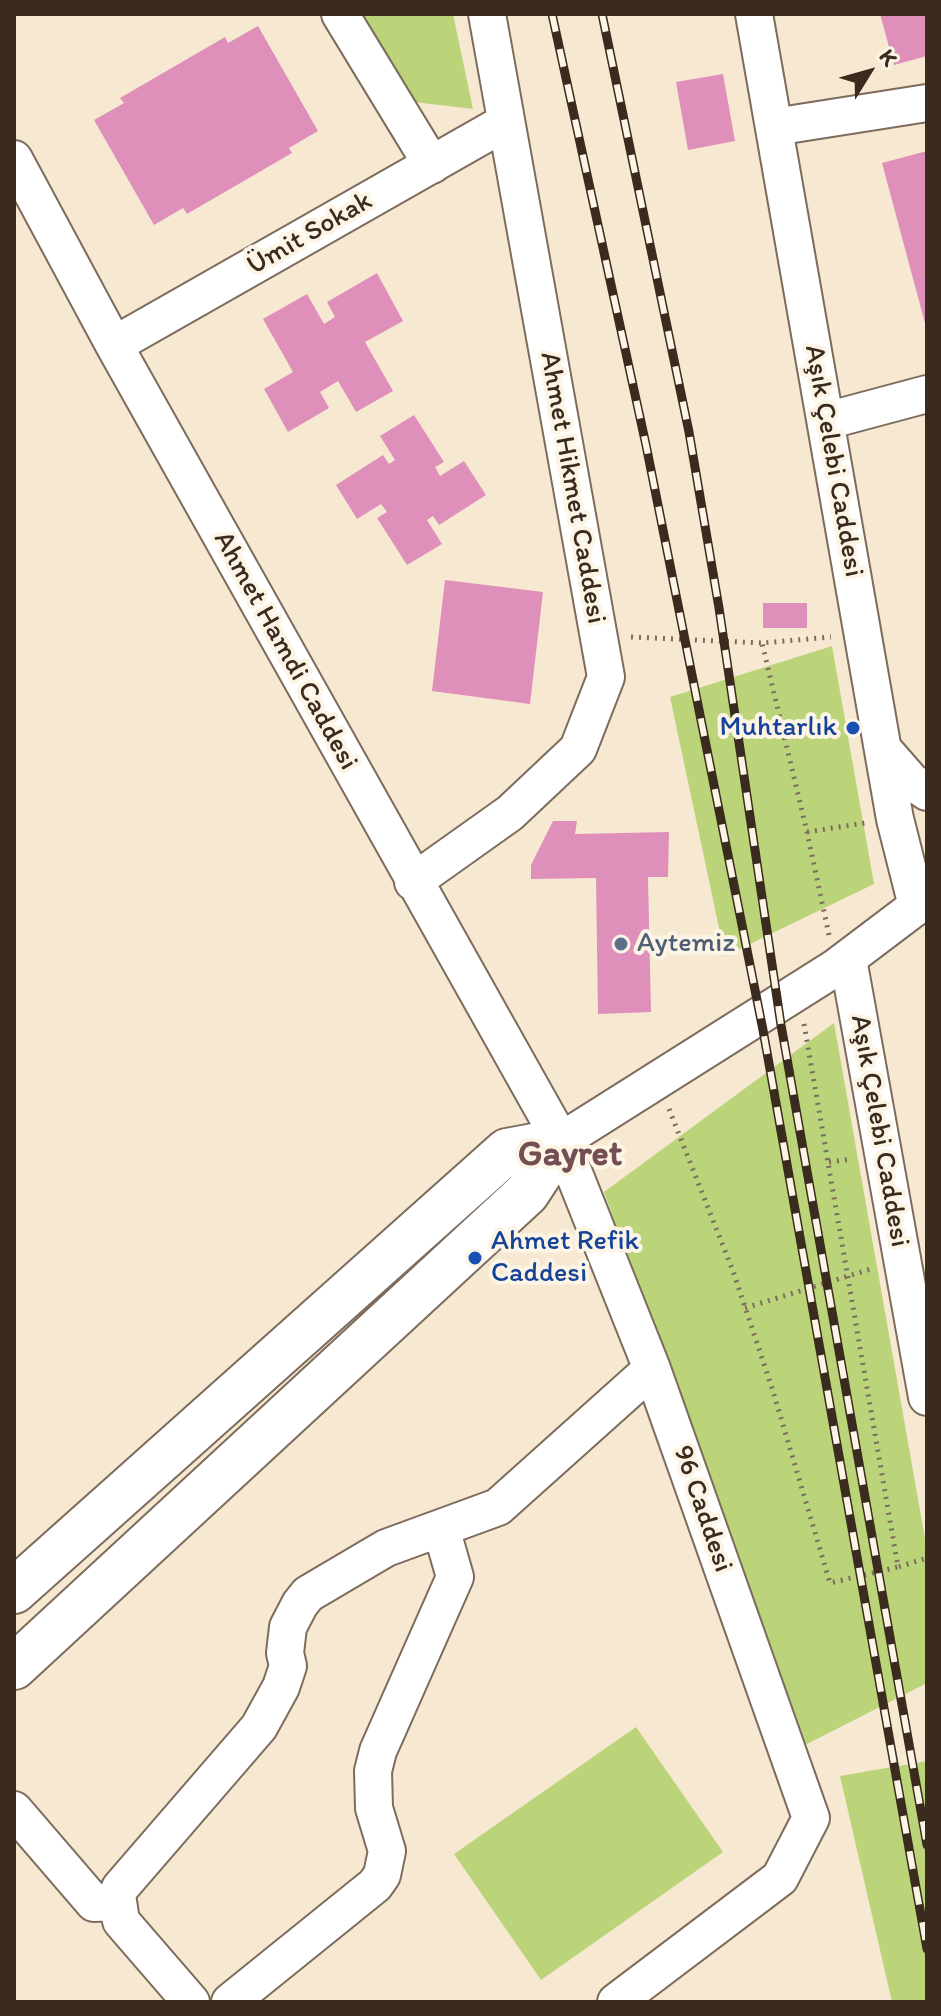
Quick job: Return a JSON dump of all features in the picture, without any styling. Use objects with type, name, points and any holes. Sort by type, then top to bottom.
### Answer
[{"type":"main road","points":[[14,1591],[507,1151],[561,1141]]},
{"type":"main road","points":[[14,1667],[527,1193],[561,1141]]},
{"type":"street","points":[[340,14],[432,165]]},
{"type":"street","name":"Ahmet Hikmet Caddesi","points":[[413,882],[510,813],[578,749],[606,677],[487,14]]},
{"type":"street","name":"Aşık Çelebi Caddesi","points":[[754,14],[895,819],[924,901]]},
{"type":"street","points":[[774,127],[927,103]]},
{"type":"street","name":"Ümit Sokak","points":[[114,345],[506,122]]},
{"type":"street","name":"Ahmet Hamdi Caddesi","points":[[14,159],[413,882],[561,1141]]},
{"type":"street","points":[[826,421],[927,394]]},
{"type":"street","points":[[883,748],[911,781],[927,792]]},
{"type":"street","points":[[561,1141],[842,963],[924,901]]},
{"type":"street","name":"Aşık Çelebi Caddesi","points":[[842,963],[903,1260],[927,1397]]},
{"type":"street","name":"96 Caddesi","points":[[561,1141],[652,1369],[811,1818],[780,1878],[616,2002]]},
{"type":"street","points":[[191,2002],[121,1921],[117,1902],[120,1888],[244,1745],[272,1707],[288,1666],[285,1653],[288,1627],[300,1604],[308,1594],[386,1548],[498,1507],[652,1369]]},
{"type":"street","points":[[230,2002],[375,1885],[382,1875],[387,1851],[374,1808],[373,1771],[378,1751],[455,1577],[441,1528]]},
{"type":"street","points":[[14,1810],[94,1903],[117,1902]]},
{"type":"path","points":[[599,636],[762,643],[863,635]]},
{"type":"path","points":[[762,643],[842,963]]},
{"type":"path","points":[[807,832],[895,819]]},
{"type":"path","points":[[798,992],[898,1567]]},
{"type":"path","points":[[657,1080],[745,1308],[830,1583],[927,1558]]},
{"type":"path","points":[[745,1308],[903,1260]]},
{"type":"green space","points":[[363,14],[453,14],[473,109],[414,102]]},
{"type":"green space","points":[[832,646],[874,884],[725,956],[670,697]]},
{"type":"green space","points":[[834,1023],[927,1550],[927,1683],[803,1746],[604,1192]]},
{"type":"green space","points":[[636,1727],[723,1852],[541,1980],[454,1854]]},
{"type":"green space","points":[[927,1761],[927,2002],[892,2002],[840,1776]]},
{"type":"building","points":[[880,14],[927,14],[927,56],[894,65]]},
{"type":"building","points":[[258,26],[318,131],[289,148],[292,153],[187,214],[183,208],[154,225],[94,120],[124,103],[120,98],[225,37],[228,43]]},
{"type":"building","points":[[723,74],[735,141],[688,150],[676,82]]},
{"type":"building","points":[[927,151],[927,327],[926,327],[882,163]]},
{"type":"building","points":[[377,273],[403,321],[365,342],[393,391],[356,412],[338,381],[320,392],[329,408],[288,432],[264,389],[293,372],[263,319],[307,294],[324,324],[335,317],[327,302]]},
{"type":"building","points":[[414,415],[444,462],[435,467],[440,476],[464,461],[486,495],[439,525],[433,516],[427,520],[442,544],[407,565],[377,518],[387,512],[381,504],[357,519],[336,485],[383,455],[389,464],[395,460],[380,436]]},
{"type":"building","points":[[445,580],[543,592],[530,704],[432,691]]},
{"type":"building","points":[[763,603],[807,603],[807,628],[763,628]]},
{"type":"building","points":[[553,821],[577,821],[575,834],[669,832],[668,877],[648,877],[651,1012],[598,1014],[596,878],[531,879],[531,865]]},
{"type":"railway","points":[[552,14],[646,445],[763,1030],[927,1949]]},
{"type":"railway","points":[[602,14],[689,432],[719,608],[781,1025],[927,1845]]},
{"type":"place","name":"Muhtarlık","points":[[853,728]]},
{"type":"place","name":"Aytemiz","points":[[621,944]]},
{"type":"place","name":"Ahmet Refik Caddesi","points":[[475,1258]]},
{"type":"district","name":"Gayret","points":[[570,1156]]}]
